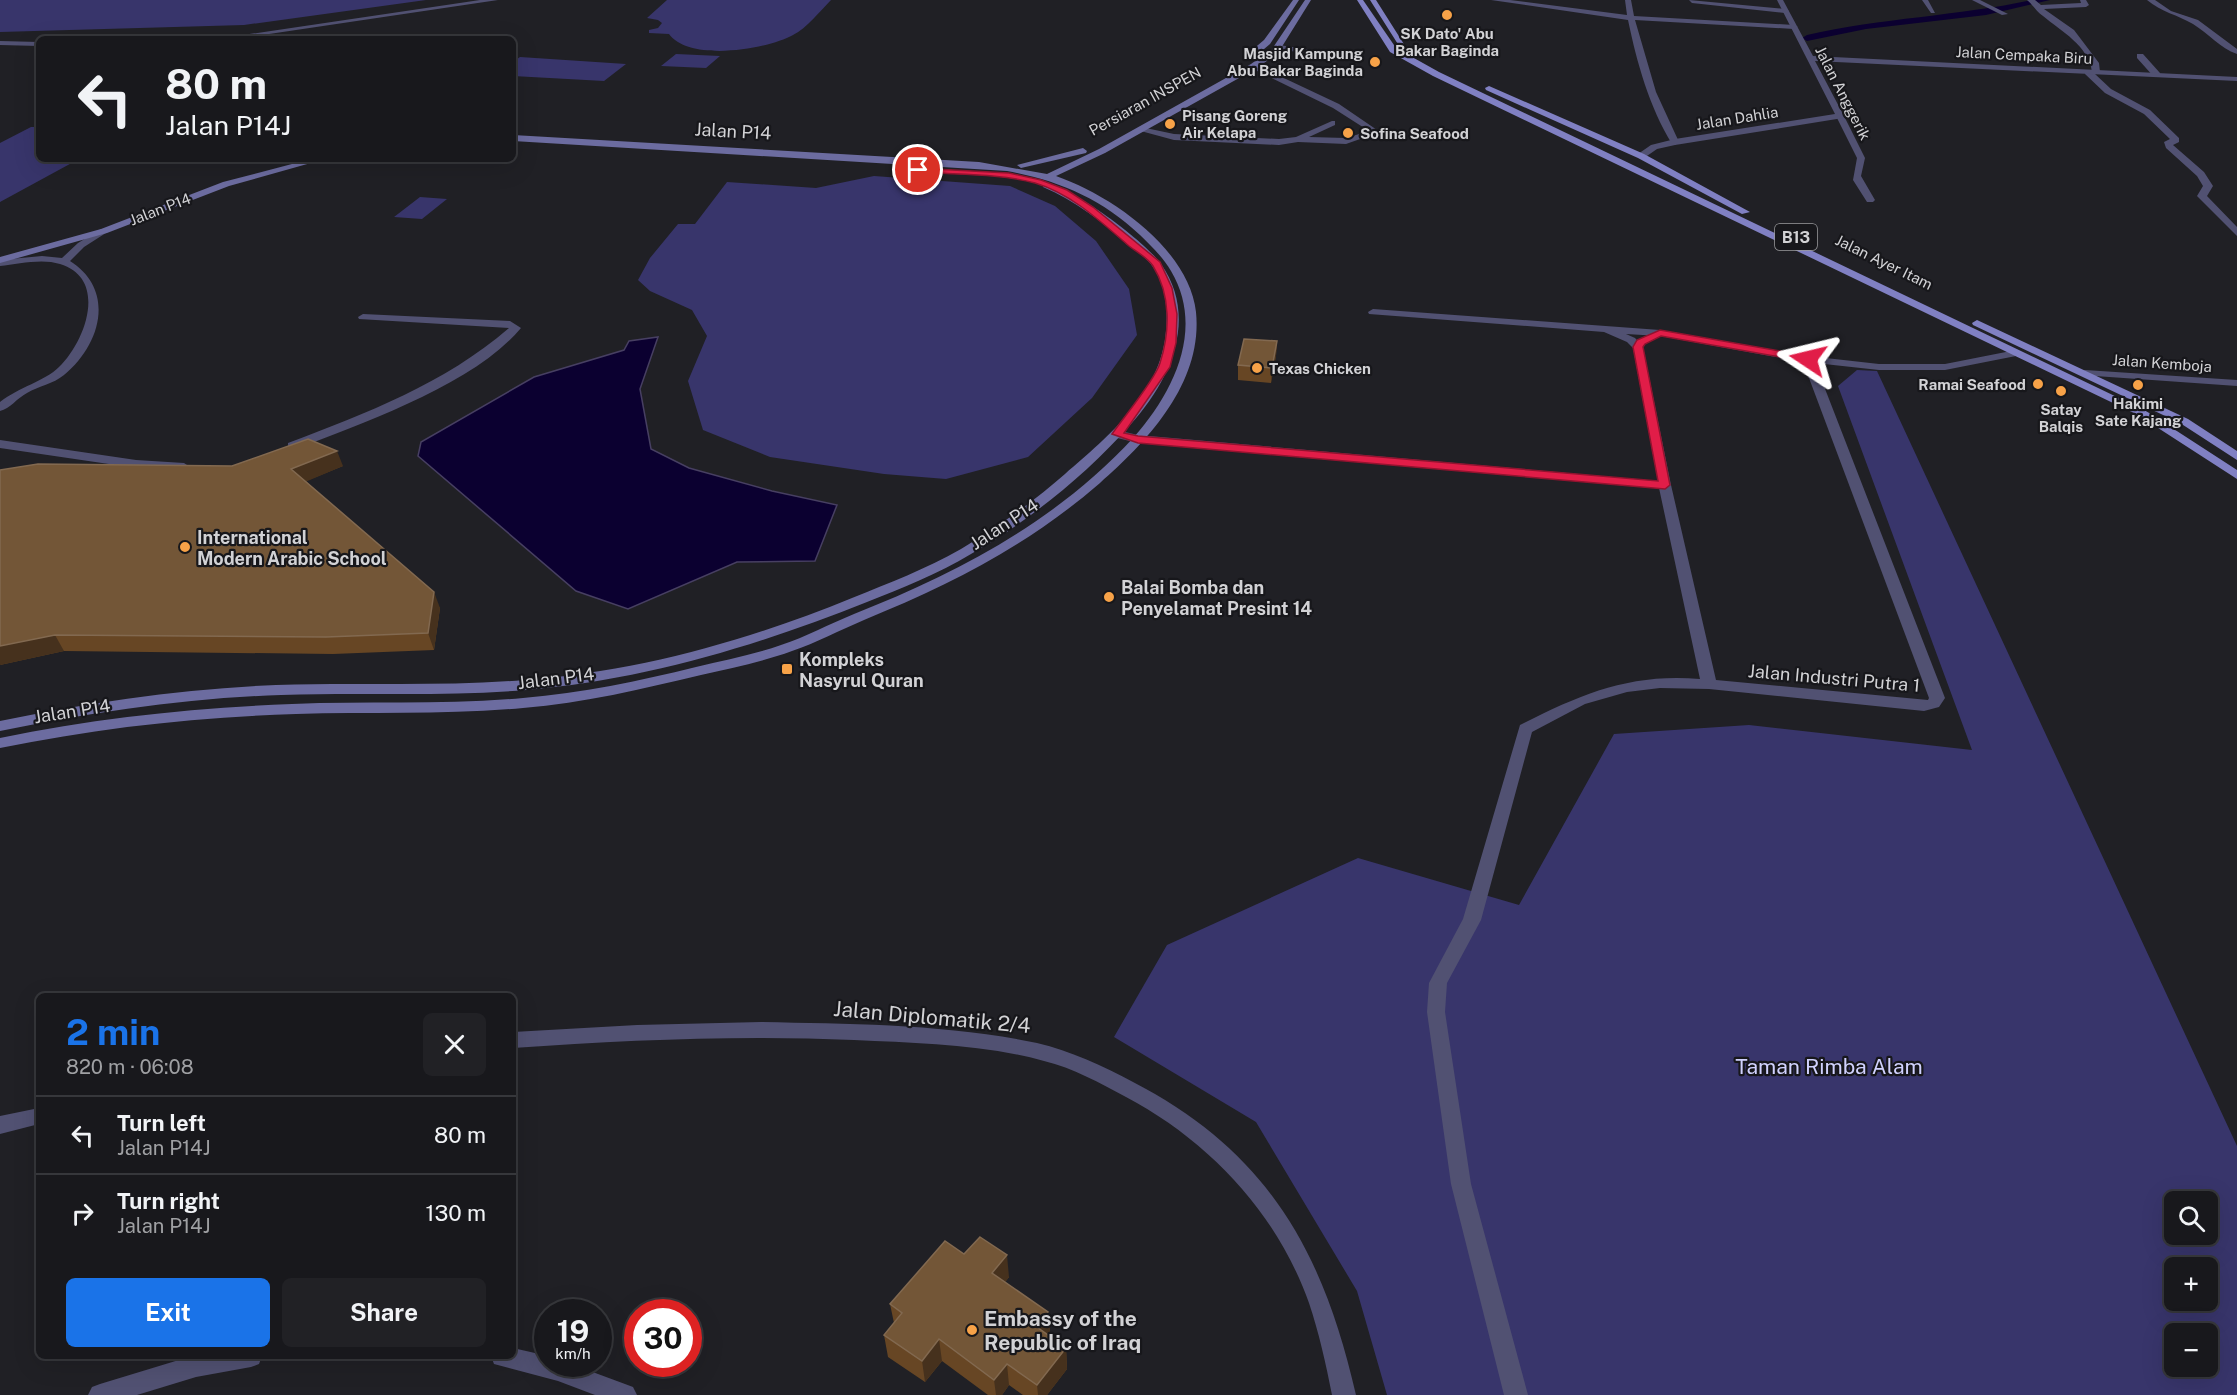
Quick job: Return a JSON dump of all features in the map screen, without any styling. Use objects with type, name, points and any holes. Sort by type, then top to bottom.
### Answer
[{"type":"main road","points":[[1244,60],[1267,42],[1296,0]]},
{"type":"main road","name":"Persiaran INSPEN","points":[[1102,151],[1254,66],[1279,47],[1308,0]]},
{"type":"main road","name":"Jalan Ayer Itam","points":[[1360,0],[1381,35],[1394,50],[1501,105],[2142,413],[2237,475]]},
{"type":"main road","name":"Jalan Ayer Itam","points":[[1373,0],[1394,35],[1408,50],[2085,373],[2184,422],[2237,456]]},
{"type":"main road","name":"Persiaran INSPEN","points":[[1083,151],[1235,66]]},
{"type":"main road","points":[[1460,76],[1641,156],[1748,213]]},
{"type":"main road","name":"Jalan P14","points":[[0,743],[94,725],[196,715],[291,709],[486,706],[553,700],[642,684],[779,651],[946,582],[987,560],[1031,532],[1067,505],[1138,440],[1154,422],[1184,370],[1190,344],[1191,314],[1186,289],[1171,259],[1135,223],[1081,187],[979,165],[516,138]]},
{"type":"main road","name":"Jalan P14","points":[[0,726],[66,711],[175,698],[278,690],[447,690],[558,682],[632,670],[712,652],[789,629],[929,572],[971,548],[1050,494],[1117,434],[1164,367],[1171,343],[1172,314],[1167,288],[1156,264],[1114,226],[1042,177],[1027,179],[516,143]]},
{"type":"main road","points":[[979,165],[1027,164],[1083,151]]},
{"type":"main road","points":[[1042,177],[1083,151]]},
{"type":"main road","points":[[1042,177],[1102,151]]},
{"type":"main road","points":[[1102,151],[1080,167],[1080,176],[1086,186],[1108,204]]},
{"type":"main road","name":"Jalan P14","points":[[0,254],[84,231],[213,181],[286,162]]},
{"type":"main road","name":"Jalan P14","points":[[0,262],[104,231],[226,184],[310,162]]},
{"type":"street","points":[[241,36],[495,0]]},
{"type":"street","points":[[1494,0],[1630,18],[1794,27]]},
{"type":"street","points":[[1628,0],[1630,18],[1645,72],[1661,112],[1662,121],[1675,142]]},
{"type":"street","name":"Jalan Anggerik","points":[[1780,0],[1861,158],[1862,163],[1857,174],[1858,182],[1870,200]]},
{"type":"street","points":[[1925,0],[1933,12]]},
{"type":"street","points":[[1975,0],[1999,12]]},
{"type":"street","points":[[2034,3],[2086,5],[2083,0]]},
{"type":"street","points":[[2150,0],[2169,12],[2195,22],[2221,43],[2237,52]]},
{"type":"street","points":[[1692,2],[1785,11]]},
{"type":"street","points":[[2034,3],[2071,32],[2095,63],[2092,72],[2108,91],[2147,112],[2176,140],[2168,142],[2169,146],[2201,174],[2208,186],[2202,196],[2237,233]]},
{"type":"street","points":[[0,43],[36,44]]},
{"type":"street","points":[[1279,47],[1319,53]]},
{"type":"street","points":[[2140,56],[2157,75]]},
{"type":"street","name":"Jalan Cempaka Biru","points":[[1810,58],[2237,80]]},
{"type":"street","points":[[1141,130],[1187,138],[1279,142],[1298,139],[1346,141],[1374,135],[1375,130],[1336,106],[1254,66]]},
{"type":"street","name":"Jalan Dahlia","points":[[1641,156],[1654,147],[1675,142],[1840,116]]},
{"type":"street","points":[[1298,139],[1332,123]]},
{"type":"street","points":[[64,262],[81,245],[104,231]]},
{"type":"street","points":[[0,262],[64,262],[83,275],[93,289],[94,311],[88,340],[62,371],[20,392],[0,408]]},
{"type":"street","points":[[1373,312],[1660,333],[1808,359],[1910,368],[1956,365],[2016,353]]},
{"type":"street","points":[[276,452],[432,388],[501,342],[516,328],[510,324],[363,317]]},
{"type":"street","points":[[1516,1395],[1461,1184],[1436,1012],[1438,983],[1450,955],[1472,920],[1525,729],[1579,701],[1630,687],[1679,681],[1709,684],[1665,485],[1638,347],[1630,340],[1606,328]]},
{"type":"street","points":[[1638,347],[1641,342],[1660,333]]},
{"type":"street","name":"Jalan Industri Putra 1","points":[[1709,684],[1924,705],[1934,704],[1937,698],[1808,359]]},
{"type":"street","name":"Jalan Kemboja","points":[[2085,373],[2237,383]]},
{"type":"street","points":[[1117,434],[1138,440],[1665,485]]},
{"type":"street","points":[[0,444],[136,464],[200,468]]},
{"type":"street","name":"Jalan Diplomatik 2/4","points":[[516,1040],[609,1033],[776,1030],[890,1034],[970,1041],[1039,1051],[1091,1070],[1135,1091],[1187,1123],[1233,1162],[1268,1207],[1295,1249],[1318,1300],[1333,1344],[1344,1395]]},
{"type":"street","points":[[0,1125],[36,1117]]},
{"type":"street","points":[[100,1395],[196,1366],[234,1359]]},
{"type":"street","points":[[514,1359],[558,1370],[625,1395]]},
{"type":"green space","points":[[0,0],[426,0],[244,25],[0,32]]},
{"type":"green space","points":[[667,0],[831,0],[808,24],[793,35],[747,49],[710,51],[679,43],[669,34],[649,33],[649,30],[658,28],[662,23],[647,18]]},
{"type":"green space","points":[[676,54],[720,56],[706,68],[661,66]]},
{"type":"green space","points":[[520,57],[626,64],[604,81],[516,76],[516,60]]},
{"type":"green space","points":[[31,127],[36,127],[36,162],[73,162],[0,202],[0,143]]},
{"type":"green space","points":[[874,176],[1010,186],[1055,206],[1096,241],[1129,289],[1137,335],[1092,398],[1028,457],[946,479],[884,474],[770,457],[703,430],[688,381],[707,336],[692,310],[650,291],[638,280],[650,258],[678,224],[695,224],[727,182],[816,188]]},
{"type":"green space","points":[[420,197],[447,199],[422,219],[394,217]]},
{"type":"green space","name":"Taman Rimba Alam","points":[[1857,370],[1877,371],[2237,1146],[2237,1395],[1387,1395],[1357,1291],[1256,1122],[1114,1037],[1167,945],[1358,858],[1519,905],[1614,734],[1749,725],[1972,750],[1838,386]]},
{"type":"shaded area","points":[[658,337],[640,389],[651,449],[689,468],[772,491],[837,505],[815,561],[737,562],[628,609],[576,591],[418,456],[421,442],[534,377],[624,350],[629,341]]},
{"type":"building","points":[[1244,339],[1277,341],[1272,368],[1238,365]]},
{"type":"building","name":"International Modern Arabic School","points":[[308,439],[337,451],[291,469],[434,592],[428,633],[326,637],[55,635],[0,646],[0,470],[38,464],[232,466]]},
{"type":"building","name":"Embassy of the Republic of Iraq","points":[[980,1237],[1007,1255],[992,1273],[1048,1312],[1037,1327],[1066,1348],[1037,1385],[1007,1364],[994,1380],[939,1339],[922,1361],[884,1335],[902,1313],[890,1304],[945,1241],[964,1254]]},
{"type":"waterway","points":[[1807,38],[1866,26],[1986,12],[2045,0]]},
{"type":"place","name":"SK Dato' Abu Bakar Baginda","points":[[1447,15]]},
{"type":"place","name":"Masjid Kampung Abu Bakar Baginda","points":[[1375,62]]},
{"type":"place","name":"Pisang Goreng Air Kelapa","points":[[1170,124]]},
{"type":"place","name":"Sofina Seafood","points":[[1348,133]]},
{"type":"place","name":"Texas Chicken","points":[[1257,368]]},
{"type":"place","name":"Ramai Seafood","points":[[2038,384]]},
{"type":"place","name":"Hakimi Sate Kajang","points":[[2138,385]]},
{"type":"place","name":"Satay Balqis","points":[[2061,391]]},
{"type":"place","name":"International Modern Arabic School","points":[[185,547]]},
{"type":"place","name":"Balai Bomba dan Penyelamat Presint 14","points":[[1109,597]]},
{"type":"place","name":"Kompleks Nasyrul Quran","points":[[787,669]]},
{"type":"place","name":"Embassy of the Republic of Iraq","points":[[972,1330]]},
{"type":"route","points":[[918,170],[1009,176],[1038,182],[1064,192],[1114,226],[1156,264],[1167,288],[1172,314],[1171,343],[1164,367],[1153,386],[1117,434],[1138,440],[1665,485],[1638,347],[1641,342],[1660,333],[1808,359]]}]
